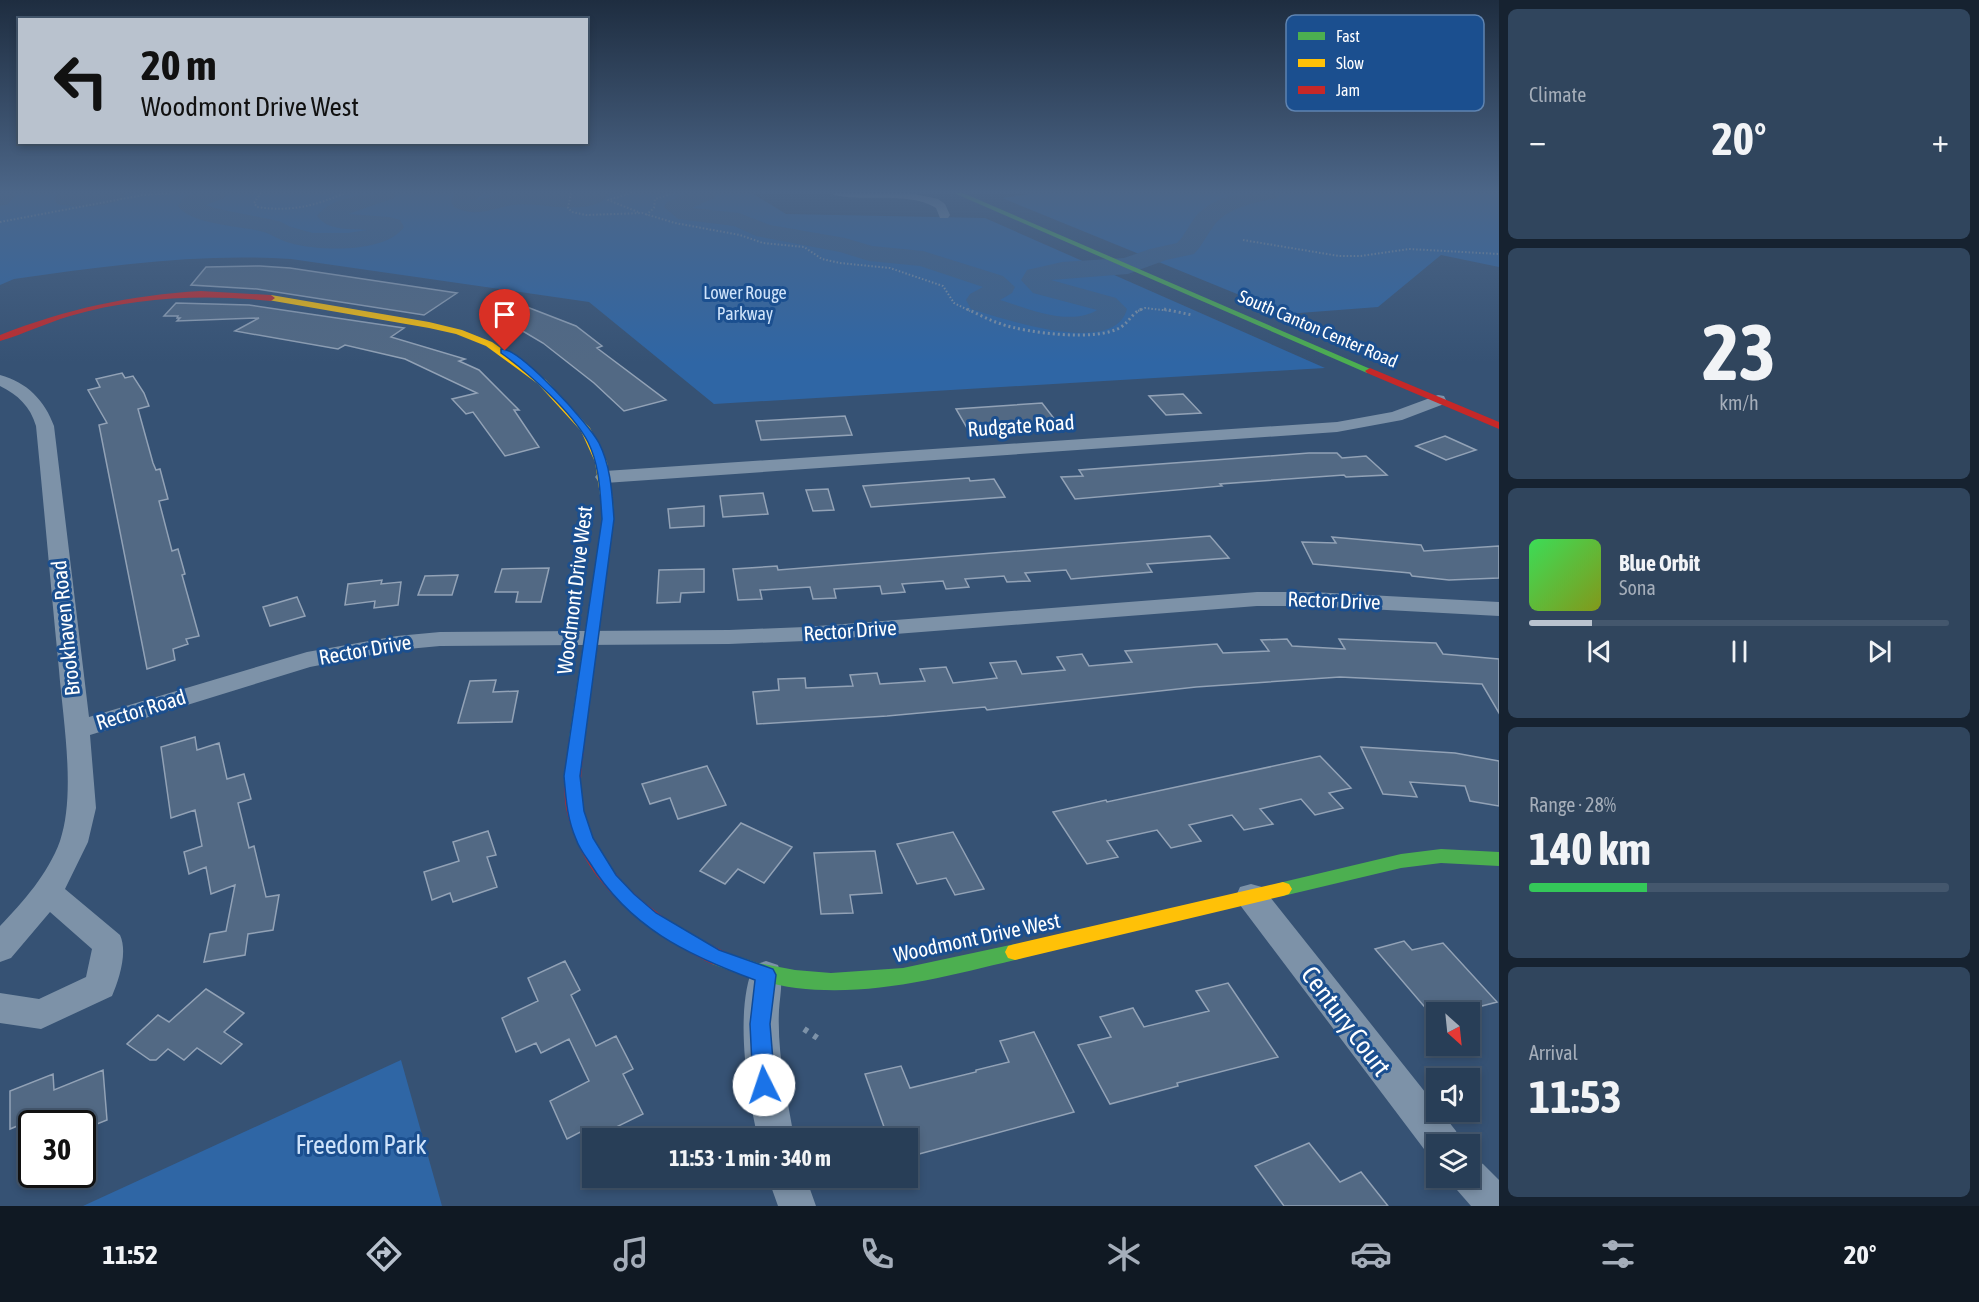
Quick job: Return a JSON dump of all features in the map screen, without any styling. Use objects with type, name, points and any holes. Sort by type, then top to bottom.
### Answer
[{"type":"street","name":"South Canton Center Road","points":[[1089,249],[1499,426]]},
{"type":"street","name":"Woodmont Drive West","points":[[0,338],[80,310],[132,299],[190,294],[246,295],[446,328],[489,343],[518,361],[573,414],[586,430],[599,457],[604,477],[608,519],[572,776],[575,811],[584,840],[610,880],[627,900],[650,919],[712,956],[766,975],[828,982],[907,977],[1401,861],[1441,856],[1499,859]]},
{"type":"street","name":"Brookhaven Road","points":[[0,380],[19,389],[36,403],[45,426],[82,808],[74,842],[57,877],[31,914],[4,943]]},
{"type":"street","name":"Rudgate Road","points":[[604,477],[1337,427],[1396,416],[1438,400]]},
{"type":"street","name":"Rector Drive","points":[[205,690],[308,660],[397,643],[440,639],[805,634],[1257,599],[1312,599],[1499,609]]},
{"type":"street","name":"Rector Road","points":[[76,729],[111,721],[205,690]]},
{"type":"street","points":[[0,1008],[41,1014],[100,986],[109,945],[47,891]]},
{"type":"street","name":"Century Court","points":[[1251,896],[1435,1134]]},
{"type":"street","points":[[766,975],[760,1035],[764,1085],[774,1128]]},
{"type":"street","points":[[791,1188],[797,1206]]},
{"type":"street","points":[[1480,1188],[1497,1206]]},
{"type":"path","points":[[807,249],[822,259],[890,268],[943,286],[954,303],[1003,325],[1054,334],[1090,336],[1120,327],[1134,312],[1145,308],[1159,308],[1192,315]]},
{"type":"path","points":[[1299,249],[1339,256],[1361,256],[1407,249]]},
{"type":"path","points":[[1414,249],[1499,254]]},
{"type":"path","points":[[804,1029],[819,1039]]},
{"type":"green space","name":"Lower Rouge Parkway","points":[[0,249],[1056,249],[1325,368],[714,404],[589,302],[291,259],[187,259],[118,265],[14,279],[0,285]]},
{"type":"green space","points":[[1128,249],[1499,249],[1499,267],[1441,255],[1378,307],[1286,314]]},
{"type":"green space","name":"Freedom Park","points":[[401,1060],[442,1206],[83,1206]]},
{"type":"building","points":[[206,267],[290,268],[457,293],[424,315],[257,289],[191,285]]},
{"type":"building","points":[[176,303],[249,305],[404,328],[391,337],[465,359],[459,361],[479,370],[519,410],[514,410],[539,447],[505,456],[473,412],[466,414],[452,399],[477,393],[405,359],[345,345],[338,349],[235,331],[259,318],[177,321],[180,318],[177,318],[178,316],[164,316]]},
{"type":"building","points":[[527,307],[576,326],[602,346],[597,348],[666,400],[624,411],[594,383],[543,343],[495,319]]},
{"type":"building","points":[[122,373],[125,378],[133,376],[149,406],[138,409],[153,463],[156,470],[160,469],[168,499],[159,501],[172,551],[178,549],[185,574],[182,575],[199,636],[186,639],[188,644],[173,649],[175,660],[147,669],[99,425],[107,423],[88,390],[100,387],[96,379]]},
{"type":"building","points":[[1183,394],[1201,413],[1166,415],[1149,396]]},
{"type":"building","points":[[1042,403],[1056,421],[967,428],[956,409]]},
{"type":"building","points":[[845,416],[852,435],[761,440],[756,421]]},
{"type":"building","points":[[1445,436],[1476,450],[1446,460],[1416,446]]},
{"type":"building","points":[[1309,453],[1337,453],[1342,458],[1366,456],[1387,475],[1346,477],[1344,475],[1220,484],[1222,486],[1075,499],[1061,477],[1083,476],[1079,470]]},
{"type":"building","points":[[969,478],[970,481],[994,479],[1005,497],[871,507],[863,486]]},
{"type":"building","points":[[828,489],[834,510],[813,511],[806,490]]},
{"type":"building","points":[[763,493],[768,514],[723,517],[720,496]]},
{"type":"building","points":[[704,506],[704,526],[670,528],[668,509]]},
{"type":"building","points":[[1210,536],[1229,558],[1147,564],[1152,572],[1071,579],[1066,570],[1025,573],[1030,581],[1007,582],[1004,576],[965,579],[969,587],[946,589],[943,581],[902,584],[905,592],[882,594],[880,586],[834,589],[836,598],[813,599],[810,587],[760,590],[762,599],[738,600],[733,569],[777,566],[778,570]]},
{"type":"building","points":[[1332,537],[1421,545],[1424,551],[1499,546],[1499,578],[1449,580],[1412,576],[1410,573],[1313,564],[1302,542],[1336,543]]},
{"type":"building","points":[[549,568],[541,602],[516,602],[518,592],[495,592],[502,569]]},
{"type":"building","points":[[704,569],[704,592],[681,593],[680,602],[657,603],[659,570]]},
{"type":"building","points":[[458,575],[452,595],[418,595],[425,576]]},
{"type":"building","points":[[382,580],[381,584],[401,582],[398,605],[374,608],[375,601],[345,605],[348,584]]},
{"type":"building","points":[[297,597],[305,616],[270,626],[263,607]]},
{"type":"building","points":[[1287,639],[1292,646],[1345,649],[1339,639],[1436,643],[1443,654],[1499,659],[1499,713],[1482,684],[1340,677],[1196,687],[987,710],[985,707],[757,724],[753,692],[779,690],[778,679],[805,678],[806,688],[853,686],[850,675],[877,673],[880,684],[925,681],[920,669],[946,667],[953,683],[997,678],[990,663],[1016,661],[1022,674],[1065,670],[1057,657],[1082,654],[1089,666],[1132,662],[1125,651],[1217,644],[1223,653],[1269,651],[1261,640]]},
{"type":"building","points":[[496,680],[493,692],[518,691],[512,722],[458,723],[470,681]]},
{"type":"building","points":[[195,737],[197,750],[219,743],[227,779],[244,774],[251,799],[238,803],[249,848],[254,846],[266,897],[279,895],[273,930],[248,934],[245,955],[204,962],[210,934],[226,931],[235,885],[211,894],[206,867],[189,874],[184,852],[202,846],[195,810],[171,818],[161,747]]},
{"type":"building","points":[[1361,747],[1455,753],[1499,761],[1499,806],[1470,801],[1465,786],[1410,782],[1417,797],[1383,794]]},
{"type":"building","points":[[1320,756],[1351,788],[1329,793],[1343,808],[1315,815],[1301,799],[1260,809],[1273,824],[1244,830],[1232,815],[1189,825],[1201,841],[1171,848],[1157,830],[1107,841],[1118,857],[1087,864],[1053,812],[1106,800],[1107,802]]},
{"type":"building","points":[[707,766],[726,805],[678,819],[670,798],[650,804],[642,784]]},
{"type":"building","points":[[741,823],[792,847],[764,883],[738,869],[725,884],[700,871]]},
{"type":"building","points":[[488,831],[496,855],[487,857],[497,887],[453,902],[450,893],[432,900],[424,872],[459,861],[453,842]]},
{"type":"building","points":[[953,832],[984,889],[955,895],[946,878],[917,884],[897,844]]},
{"type":"building","points":[[875,851],[882,893],[850,895],[853,913],[821,914],[814,853]]},
{"type":"building","points":[[1404,941],[1412,950],[1443,943],[1497,1002],[1480,1006],[1480,1002],[1426,1002],[1426,1008],[1375,949]]},
{"type":"building","points":[[565,961],[580,990],[571,995],[596,1046],[616,1036],[633,1069],[623,1074],[643,1114],[614,1128],[582,1128],[582,1131],[567,1139],[550,1101],[589,1081],[569,1039],[541,1053],[536,1043],[516,1052],[502,1018],[538,1001],[528,978]]},
{"type":"building","points":[[1228,983],[1278,1057],[1177,1083],[1178,1086],[1110,1104],[1078,1045],[1111,1037],[1100,1017],[1133,1008],[1144,1027],[1209,1011],[1196,991]]},
{"type":"building","points":[[206,989],[244,1013],[224,1032],[242,1044],[221,1064],[197,1048],[184,1060],[168,1049],[156,1060],[150,1060],[127,1044],[158,1015],[169,1022]]},
{"type":"building","points":[[1034,1032],[1074,1112],[918,1154],[918,1128],[884,1128],[865,1074],[901,1066],[910,1088],[976,1072],[976,1070],[1009,1062],[1000,1041]]},
{"type":"building","points":[[103,1070],[107,1120],[96,1124],[96,1110],[18,1110],[18,1126],[10,1129],[10,1091],[53,1074],[54,1090]]},
{"type":"building","points":[[1309,1143],[1340,1182],[1361,1172],[1388,1206],[1284,1206],[1255,1166]]},
{"type":"waterway","points":[[858,249],[869,253],[923,259],[994,282],[1002,287],[980,300],[981,303],[1029,318],[1067,325],[1084,325],[1099,321],[1112,313],[1113,309],[1106,304],[1043,287],[1034,280],[1036,276],[1062,270],[1128,266],[1159,254],[1184,249]]},
{"type":"traffic: fast","points":[[1088,249],[1370,371]]},
{"type":"traffic: fast","points":[[577,739],[608,519],[607,502]]},
{"type":"traffic: fast","points":[[1283,889],[1401,861],[1441,856],[1499,859]]},
{"type":"traffic: fast","points":[[719,958],[758,971],[795,979],[831,982],[903,976],[1015,952]]},
{"type":"traffic: slow","points":[[271,298],[429,325],[459,332],[489,344],[542,382],[586,430],[601,462],[607,502]]},
{"type":"traffic: slow","points":[[1015,952],[1283,889]]},
{"type":"traffic: jam","points":[[0,338],[66,314],[133,300],[201,294],[271,298]]},
{"type":"traffic: jam","points":[[1370,371],[1499,426]]},
{"type":"traffic: jam","points":[[577,739],[572,775],[574,807],[583,836],[598,863],[617,888],[639,910],[664,929],[719,958]]},
{"type":"route","points":[[505,351],[573,414],[586,430],[599,457],[608,499],[608,519],[572,776],[575,811],[584,840],[610,880],[627,900],[650,919],[712,956],[766,975],[760,1024],[764,1085]]}]
